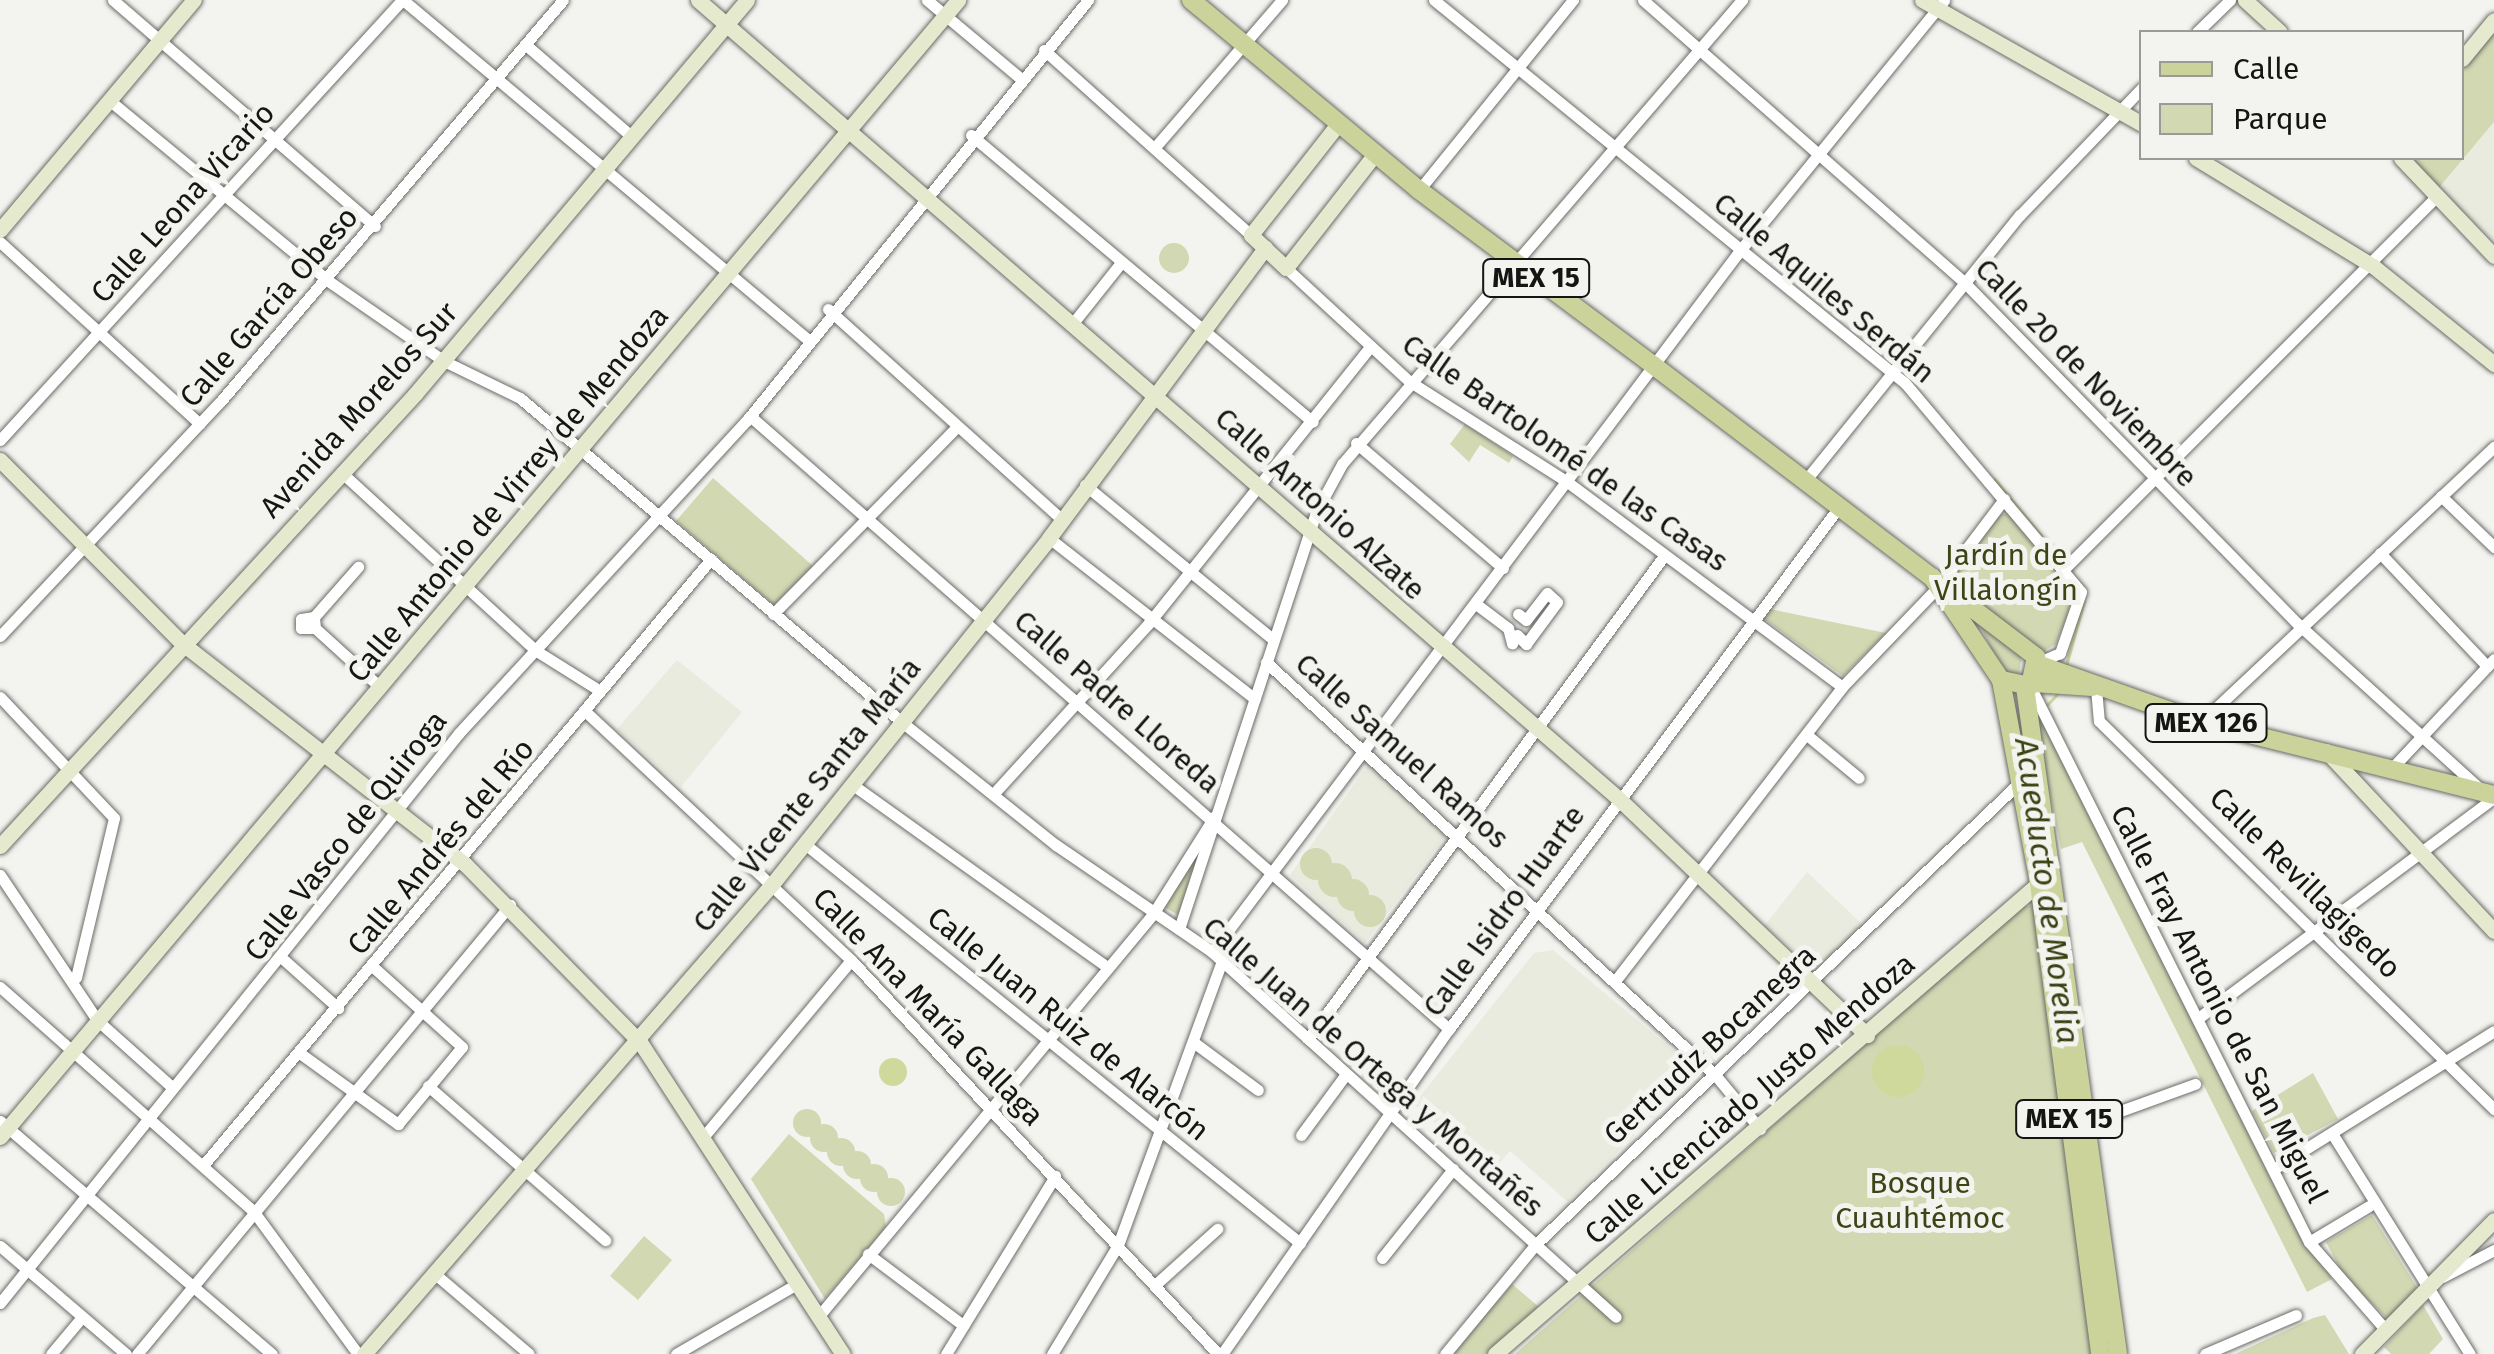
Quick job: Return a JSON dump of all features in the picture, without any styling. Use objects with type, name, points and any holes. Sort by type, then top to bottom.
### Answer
[{"type":"main road","name":"MEX 15","points":[[1191,0],[1419,190],[1839,506],[1935,583],[2033,677],[2118,1354]]},
{"type":"main road","name":"MEX 15","points":[[1935,583],[2000,680],[2039,883],[2100,1354]]},
{"type":"main road","points":[[2000,680],[2033,677]]},
{"type":"main road","name":"MEX 126","points":[[2033,677],[2094,688],[2201,722],[2324,748],[2490,795]]},
{"type":"street","points":[[113,0],[375,226]]},
{"type":"street","points":[[0,230],[194,0]]},
{"type":"street","points":[[403,0],[806,338]]},
{"type":"street","name":"Calle Leona Vicario","points":[[0,440],[403,0]]},
{"type":"street","name":"Calle García Obeso","points":[[0,636],[84,542],[200,424],[375,226],[563,0]]},
{"type":"street","name":"Calle Antonio Alzate","points":[[698,0],[851,128],[1261,486],[1531,730],[1618,798],[1867,1035]]},
{"type":"street","name":"Avenida Morelos Sur","points":[[0,846],[444,361],[747,0]]},
{"type":"street","points":[[927,0],[1020,78]]},
{"type":"street","name":"Calle Antonio de Virrey de Mendoza","points":[[3,1128],[323,759],[958,0]]},
{"type":"street","name":"Calle Vasco de Quiroga","points":[[0,1302],[172,1087],[283,959],[395,813],[535,650],[665,519],[750,416],[828,309],[1088,0]]},
{"type":"street","points":[[1156,146],[1282,0]]},
{"type":"street","name":"Calle Aquiles Serdán","points":[[1434,0],[1892,370],[2080,592],[2060,653],[2033,677]]},
{"type":"street","points":[[1419,190],[1573,0]]},
{"type":"street","name":"Calle 20 de Noviembre","points":[[1644,0],[1964,282],[2298,624],[2490,795]]},
{"type":"street","points":[[1179,929],[1310,530],[1356,443],[1517,264],[1742,0]]},
{"type":"street","points":[[2199,30],[2230,0]]},
{"type":"street","points":[[2246,0],[2278,30]]},
{"type":"street","points":[[1052,1354],[1118,1245],[1165,1132],[1196,1044],[1217,956],[1272,876],[1653,365],[1934,4],[2139,122]]},
{"type":"street","points":[[2464,57],[2494,20]]},
{"type":"street","points":[[526,45],[631,136]]},
{"type":"street","name":"Calle Bartolomé de las Casas","points":[[1044,50],[1156,146],[1409,380],[1566,481],[1842,688]]},
{"type":"street","points":[[1804,480],[1964,282],[2139,91]]},
{"type":"street","name":"Calle Juan de Ortega y Montañés","points":[[110,100],[327,280],[444,361],[520,398],[903,723],[997,790],[1153,914],[1217,956],[1616,1317]]},
{"type":"street","points":[[1251,235],[1338,124]]},
{"type":"street","points":[[972,135],[1200,332],[1312,422]]},
{"type":"street","points":[[1286,268],[1376,154]]},
{"type":"street","points":[[2199,160],[2372,266],[2494,364]]},
{"type":"street","points":[[2403,160],[2494,256]]},
{"type":"street","points":[[2064,570],[2372,266],[2436,197]]},
{"type":"street","points":[[0,242],[200,424]]},
{"type":"street","name":"Calle Vicente Santa María","points":[[361,1354],[640,1042],[805,844],[1049,538],[1265,248]]},
{"type":"street","points":[[1073,323],[1120,264]]},
{"type":"street","points":[[828,309],[1061,519]]},
{"type":"street","points":[[997,790],[1148,624],[1370,347]]},
{"type":"street","name":"Calle Padre Lloreda","points":[[750,416],[870,513],[1078,702],[1218,818],[1272,876],[1449,1029]]},
{"type":"street","points":[[773,614],[956,428]]},
{"type":"street","points":[[1356,443],[1503,568]]},
{"type":"street","points":[[2201,722],[2298,624],[2494,447]]},
{"type":"street","points":[[0,460],[182,644],[323,759],[465,864],[510,905],[640,1042],[843,1354]]},
{"type":"street","points":[[341,472],[535,650],[600,691]]},
{"type":"street","points":[[1085,485],[1274,640]]},
{"type":"street","points":[[2441,496],[2494,547]]},
{"type":"street","points":[[1615,981],[1842,688],[2004,499]]},
{"type":"street","name":"Calle Isidro Huarte","points":[[1220,1354],[1449,1029],[1839,506]]},
{"type":"street","points":[[1049,538],[1148,624],[1255,699]]},
{"type":"street","points":[[2380,553],[2490,663],[2419,734],[2393,767]]},
{"type":"street","points":[[1308,1039],[1531,730],[1664,556]]},
{"type":"street","name":"Calle Andrés del Río","points":[[205,1164],[465,864],[600,691],[710,559]]},
{"type":"street","points":[[358,567],[314,622],[381,688]]},
{"type":"street","points":[[1476,604],[1508,628],[1512,643],[1517,635],[1526,644],[1558,602],[1547,593],[1526,620],[1518,614]]},
{"type":"street","name":"Calle Samuel Ramos","points":[[1266,662],[1459,834],[1716,1076],[1760,1130]]},
{"type":"street","name":"Calle Fray Antonio de San Miguel","points":[[2033,677],[2309,1242],[2385,1329]]},
{"type":"street","name":"Calle Revillagigedo","points":[[2094,688],[2099,721],[2317,930],[2494,1109]]},
{"type":"street","points":[[0,697],[65,772],[114,818],[76,978]]},
{"type":"street","name":"Calle Ana María Gallaga","points":[[586,712],[851,960],[1220,1354]]},
{"type":"street","points":[[1807,735],[1860,778]]},
{"type":"street","points":[[2324,748],[2494,931]]},
{"type":"street","name":"Gertrudiz Bocanegra","points":[[1445,1354],[1536,1244],[1813,984],[2020,782]]},
{"type":"street","points":[[853,785],[1108,968]]},
{"type":"street","points":[[2200,1016],[2421,853],[2490,795]]},
{"type":"street","points":[[818,1317],[1153,914],[1218,818]]},
{"type":"street","name":"Calle Juan Ruiz de Alarcón","points":[[805,844],[1300,1243]]},
{"type":"street","points":[[0,875],[76,978],[97,1020],[172,1087]]},
{"type":"street","name":"Calle Licenciado Justo Mendoza","points":[[1495,1354],[1760,1130],[2039,883]]},
{"type":"street","points":[[137,1354],[510,905]]},
{"type":"street","points":[[283,959],[338,1008]]},
{"type":"street","points":[[704,1136],[851,960]]},
{"type":"street","points":[[301,1054],[392,1124],[462,1047],[373,967]]},
{"type":"street","points":[[0,987],[151,1114],[254,1212],[361,1354]]},
{"type":"street","points":[[2275,1168],[2494,1031]]},
{"type":"street","points":[[1196,1044],[1258,1090]]},
{"type":"street","points":[[1302,1135],[1346,1074]]},
{"type":"street","points":[[2087,1123],[2195,1084]]},
{"type":"street","points":[[428,1086],[605,1240]]},
{"type":"street","points":[[3,1128],[272,1354]]},
{"type":"street","points":[[2333,1135],[2369,1206],[2423,1292],[2470,1354]]},
{"type":"street","points":[[1382,1258],[1453,1168]]},
{"type":"street","points":[[946,1354],[1055,1176]]},
{"type":"street","points":[[2309,1242],[2369,1206]]},
{"type":"street","points":[[2362,1354],[2494,1220]]},
{"type":"street","points":[[1154,1284],[1217,1228]]},
{"type":"street","points":[[0,1246],[126,1354]]},
{"type":"street","points":[[2438,1278],[2494,1250]]},
{"type":"street","points":[[868,1254],[963,1325]]},
{"type":"street","points":[[435,1274],[529,1354]]},
{"type":"street","points":[[676,1354],[796,1285]]},
{"type":"street","points":[[2206,1354],[2296,1315]]},
{"type":"street","points":[[51,1354],[82,1316]]},
{"type":"shaded area","points":[[2494,122],[2494,241],[2439,189]]},
{"type":"shaded area","points":[[677,660],[742,712],[681,787],[617,729]]},
{"type":"shaded area","points":[[1369,763],[1447,834],[1365,943],[1290,875]]},
{"type":"shaded area","points":[[1807,872],[1863,925],[1818,970],[1764,926]]},
{"type":"shaded area","points":[[1553,950],[1698,1071],[1568,1202],[1510,1151],[1490,1174],[1414,1104],[1534,953]]},
{"type":"shaded area","points":[[1898,1045],[1916,1053],[1924,1071],[1916,1089],[1898,1097],[1880,1089],[1872,1071],[1880,1053]]},
{"type":"shaded area","points":[[893,1058],[903,1062],[907,1072],[903,1082],[893,1086],[883,1082],[879,1072],[883,1062]]},
{"type":"green space","points":[[2494,27],[2494,122],[2464,158],[2464,64]]},
{"type":"green space","points":[[2410,160],[2462,160],[2438,189]]},
{"type":"green space","points":[[1174,243],[1185,247],[1189,258],[1185,269],[1174,273],[1163,269],[1159,258],[1163,247]]},
{"type":"green space","points":[[1465,424],[1513,456],[1509,463],[1480,445],[1469,462],[1450,444]]},
{"type":"green space","points":[[713,478],[813,566],[774,605],[676,521]]},
{"type":"green space","name":"Jardín de Villalongín","points":[[2010,513],[2077,591],[2056,644],[2042,652],[1946,580],[1998,515]]},
{"type":"green space","points":[[1770,609],[1886,633],[1843,676],[1763,618]]},
{"type":"green space","points":[[1980,625],[2022,655],[2019,674],[2002,672]]},
{"type":"green space","points":[[2046,721],[2332,1279],[2307,1292],[2082,842],[2061,849],[2035,723]]},
{"type":"green space","points":[[1207,837],[1180,916],[1164,907]]},
{"type":"green space","points":[[1316,848],[1328,852],[1332,864],[1328,876],[1316,880],[1304,876],[1300,864],[1304,852]]},
{"type":"green space","points":[[1335,863],[1347,868],[1352,880],[1347,892],[1335,897],[1323,892],[1318,880],[1323,868]]},
{"type":"green space","points":[[1353,879],[1364,884],[1369,895],[1364,906],[1353,911],[1342,906],[1337,895],[1342,884]]},
{"type":"green space","points":[[1370,895],[1381,900],[1386,911],[1381,922],[1370,927],[1359,922],[1354,911],[1359,900]]},
{"type":"green space","name":"Bosque Cuauhtémoc","points":[[2038,905],[2093,1354],[1515,1354],[2020,907]]},
{"type":"green space","points":[[2313,1073],[2338,1119],[2274,1153],[2252,1111]]},
{"type":"green space","points":[[807,1109],[817,1113],[821,1123],[817,1133],[807,1137],[797,1133],[793,1123],[797,1113]]},
{"type":"green space","points":[[824,1124],[834,1128],[838,1138],[834,1148],[824,1152],[814,1148],[810,1138],[814,1128]]},
{"type":"green space","points":[[789,1134],[884,1214],[886,1227],[825,1299],[751,1179]]},
{"type":"green space","points":[[841,1138],[851,1142],[855,1152],[851,1162],[841,1166],[831,1162],[827,1152],[831,1142]]},
{"type":"green space","points":[[857,1151],[867,1155],[871,1165],[867,1175],[857,1179],[847,1175],[843,1165],[847,1155]]},
{"type":"green space","points":[[874,1164],[884,1168],[888,1178],[884,1188],[874,1192],[864,1188],[860,1178],[864,1168]]},
{"type":"green space","points":[[891,1178],[901,1182],[905,1192],[901,1202],[891,1206],[881,1202],[877,1192],[881,1182]]},
{"type":"green space","points":[[2372,1215],[2418,1289],[2389,1320],[2345,1278],[2326,1242]]},
{"type":"green space","points":[[644,1236],[672,1260],[638,1300],[610,1276]]},
{"type":"green space","points":[[1512,1284],[1539,1307],[1486,1354],[1452,1354]]},
{"type":"green space","points":[[2423,1305],[2443,1339],[2429,1354],[2391,1354],[2384,1347]]},
{"type":"green space","points":[[2325,1315],[2349,1354],[2235,1354],[2313,1318]]},
{"type":"waterway","name":"Acueducto de Morelia","points":[[1995,479],[2041,535]]},
{"type":"waterway","name":"Acueducto de Morelia","points":[[2066,666],[2084,601]]},
{"type":"waterway","name":"Acueducto de Morelia","points":[[2047,705],[2058,693]]},
{"type":"waterway","name":"Acueducto de Morelia","points":[[2107,1336],[2109,1354]]}]
